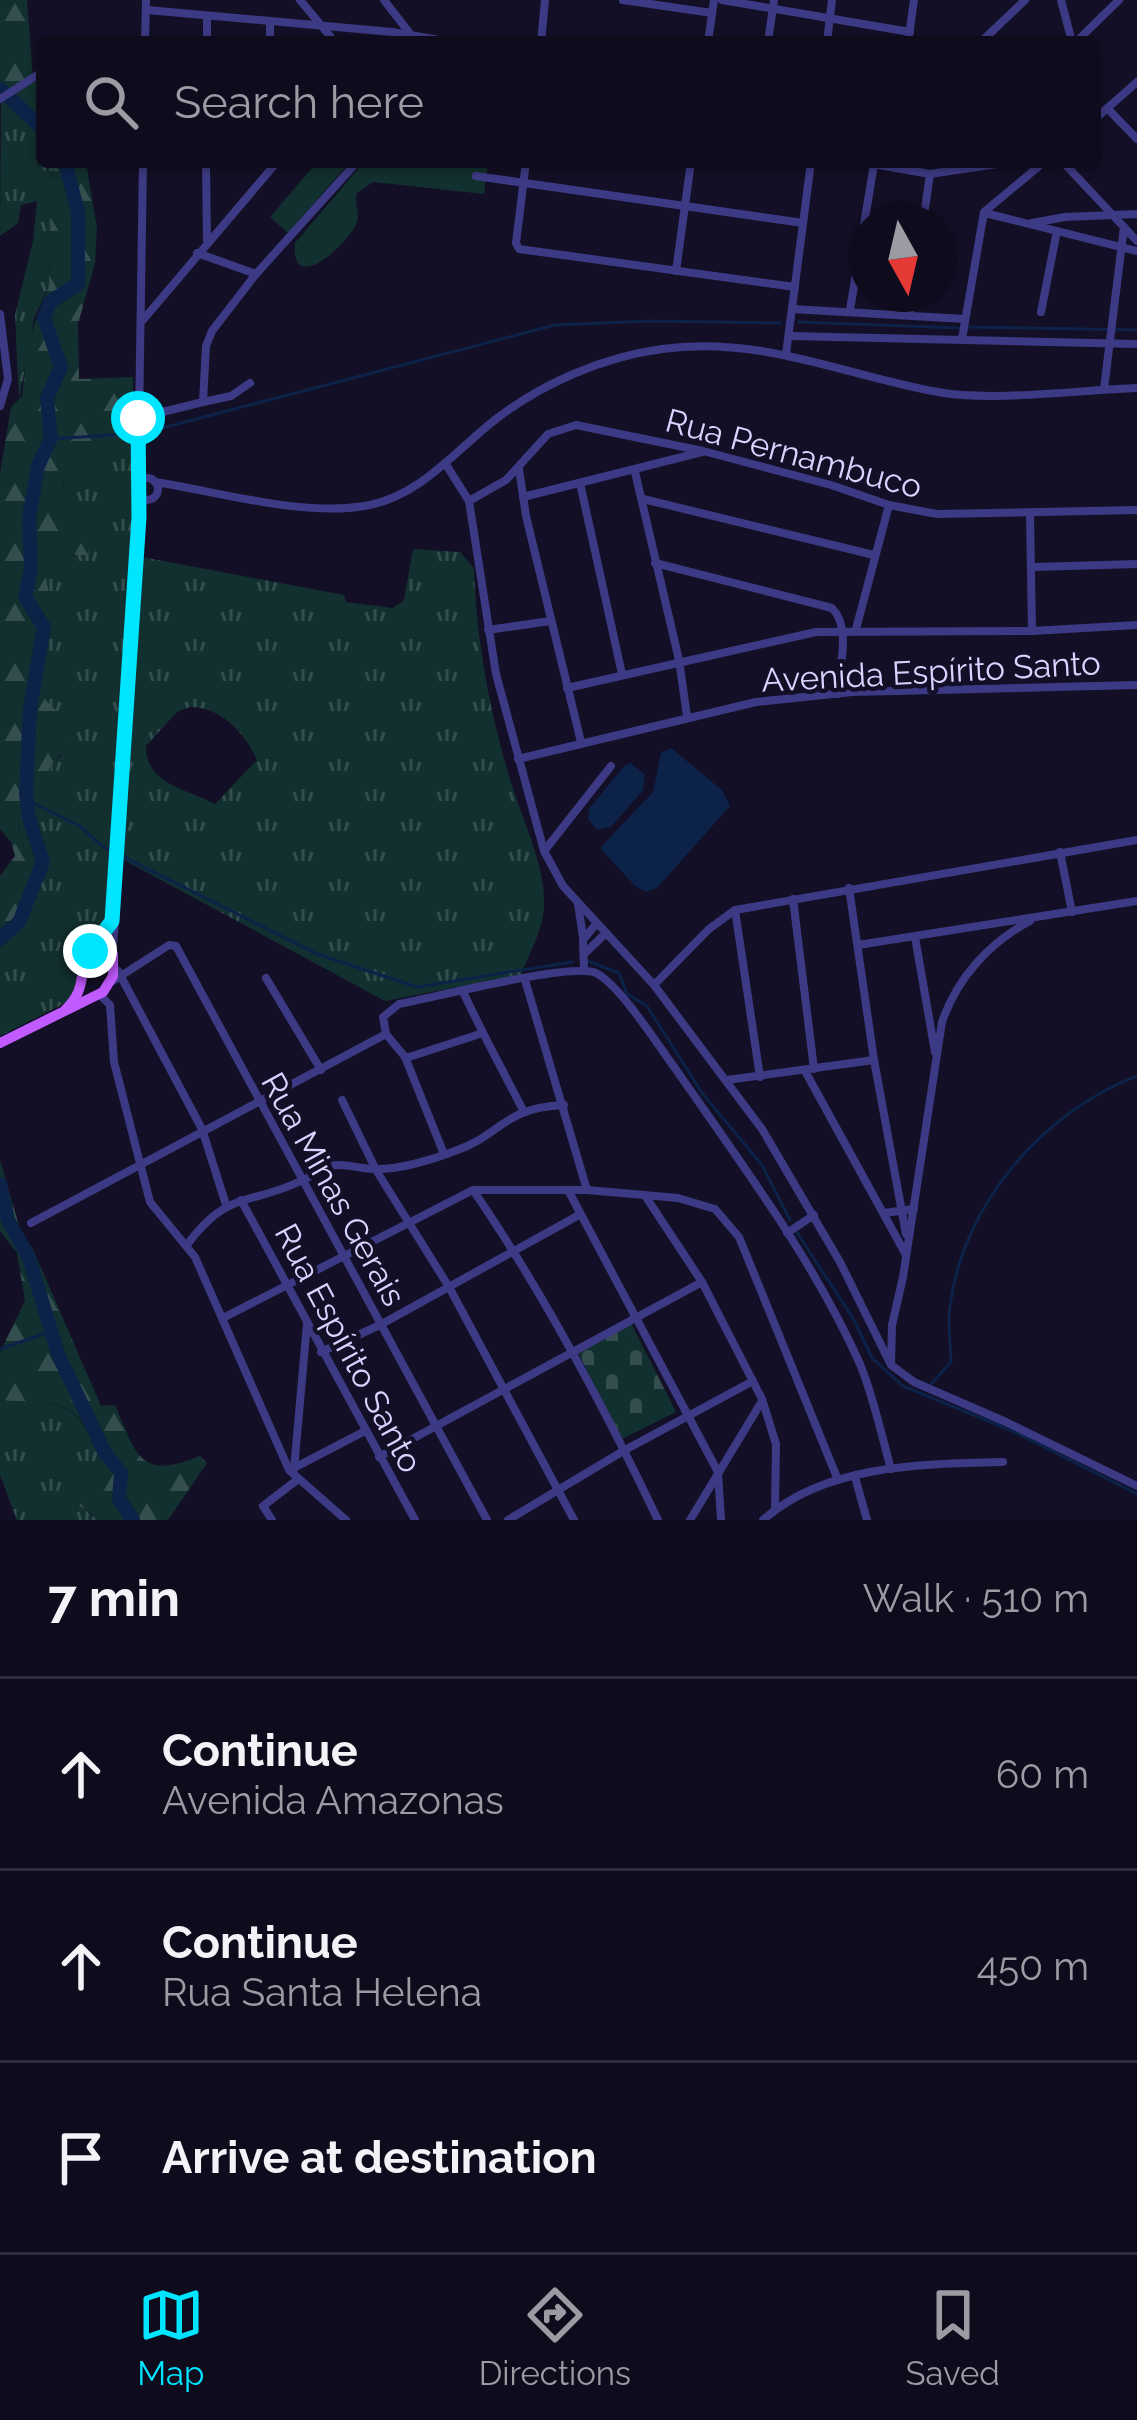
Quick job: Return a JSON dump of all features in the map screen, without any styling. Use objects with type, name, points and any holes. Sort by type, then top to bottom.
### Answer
[{"type":"main road","points":[[0,1042],[98,994],[115,969],[102,948],[90,951],[76,1000],[65,1010]]},
{"type":"main road","points":[[84,981],[98,994]]},
{"type":"street","points":[[300,0],[330,36]]},
{"type":"street","points":[[384,0],[412,36]]},
{"type":"street","points":[[542,36],[545,0]]},
{"type":"street","points":[[622,0],[712,14]]},
{"type":"street","points":[[709,36],[718,0],[774,3],[905,36]]},
{"type":"street","points":[[828,36],[832,0]]},
{"type":"street","points":[[909,36],[914,0]]},
{"type":"street","points":[[987,36],[1025,0]]},
{"type":"street","points":[[1061,0],[1072,36]]},
{"type":"street","points":[[1080,36],[1119,0]]},
{"type":"street","points":[[769,36],[774,3]]},
{"type":"street","points":[[145,36],[146,5],[207,17],[412,36]]},
{"type":"street","points":[[207,17],[207,36]]},
{"type":"street","points":[[270,24],[270,36]]},
{"type":"street","points":[[0,99],[36,76]]},
{"type":"street","points":[[1101,113],[1137,82]]},
{"type":"street","points":[[1101,115],[1137,139]]},
{"type":"street","points":[[143,168],[139,517],[112,921],[115,969],[202,1130],[226,1205]]},
{"type":"street","points":[[206,168],[207,242]]},
{"type":"street","points":[[142,321],[270,168]]},
{"type":"street","points":[[202,402],[206,346],[212,331],[256,274],[352,168]]},
{"type":"street","points":[[525,168],[516,243],[523,250],[795,287]]},
{"type":"street","points":[[676,271],[690,168]]},
{"type":"street","points":[[786,354],[811,168]]},
{"type":"street","points":[[867,204],[873,168]]},
{"type":"street","points":[[910,168],[934,174],[972,168]]},
{"type":"street","points":[[926,204],[934,174],[940,168]]},
{"type":"street","points":[[962,339],[984,212],[1037,168]]},
{"type":"street","points":[[1069,168],[1137,241]]},
{"type":"street","points":[[476,176],[803,223]]},
{"type":"street","points":[[984,212],[1137,251]]},
{"type":"street","points":[[1030,224],[1065,217],[1137,214]]},
{"type":"street","points":[[1104,389],[1124,227]]},
{"type":"street","points":[[1041,312],[1057,231]]},
{"type":"street","points":[[197,253],[256,274]]},
{"type":"street","points":[[792,309],[849,310]]},
{"type":"street","points":[[874,312],[964,319]]},
{"type":"street","points":[[0,314],[8,379],[0,406]]},
{"type":"street","points":[[790,336],[1108,338],[1137,344]]},
{"type":"street","points":[[138,489],[153,481],[316,508],[350,508],[402,494],[520,401],[604,363],[658,349],[712,344],[786,354],[950,394],[1137,388]]},
{"type":"street","points":[[138,418],[231,396],[250,383]]},
{"type":"street","name":"Rua Pernambuco","points":[[469,502],[519,469],[548,434],[576,425],[703,452],[889,505],[955,516],[1137,510]]},
{"type":"street","points":[[523,497],[703,452]]},
{"type":"street","points":[[139,454],[153,481],[153,497],[139,517]]},
{"type":"street","points":[[446,463],[469,502],[488,630],[518,759],[544,851],[563,886],[654,985],[727,1080],[814,1214],[891,1365],[914,1382],[1137,1486]]},
{"type":"street","points":[[519,469],[581,742]]},
{"type":"street","points":[[635,472],[679,660],[687,716]]},
{"type":"street","points":[[580,482],[622,674]]},
{"type":"street","points":[[138,489],[153,497],[178,488]]},
{"type":"street","points":[[643,499],[874,555]]},
{"type":"street","points":[[856,629],[889,505]]},
{"type":"street","points":[[1030,514],[1032,631]]},
{"type":"street","points":[[655,563],[832,608],[840,616],[843,631],[837,694]]},
{"type":"street","points":[[1034,567],[1137,564]]},
{"type":"street","points":[[488,630],[550,620]]},
{"type":"street","points":[[567,688],[816,632],[1032,631],[1137,625]]},
{"type":"street","name":"Avenida Espírito Santo","points":[[518,759],[756,702],[837,694],[1137,685]]},
{"type":"street","points":[[544,851],[610,766]]},
{"type":"street","points":[[654,985],[735,910],[1137,839]]},
{"type":"street","points":[[1060,853],[1072,912]]},
{"type":"street","points":[[849,888],[874,1060],[908,1241]]},
{"type":"street","points":[[793,899],[810,1070],[906,1254]]},
{"type":"street","points":[[858,945],[1137,901]]},
{"type":"street","points":[[578,903],[587,951],[584,970]]},
{"type":"street","points":[[735,910],[760,1077]]},
{"type":"street","points":[[90,951],[112,921]]},
{"type":"street","points":[[891,1365],[892,1324],[942,1022],[956,992],[993,946],[1030,921]]},
{"type":"street","points":[[583,940],[596,925]]},
{"type":"street","points":[[587,951],[605,934]]},
{"type":"street","points":[[915,937],[936,1059]]},
{"type":"street","name":"Rua Minas Gerais","points":[[115,969],[176,946],[487,1520]]},
{"type":"street","points":[[587,951],[617,946]]},
{"type":"street","points":[[444,1154],[405,1057],[386,1034],[383,1017],[392,1007],[525,980],[584,970],[600,975],[642,1022],[739,1156],[787,1233],[859,1364],[891,1469]]},
{"type":"street","points":[[266,978],[321,1070]]},
{"type":"street","points":[[525,980],[587,1190]]},
{"type":"street","points":[[463,992],[523,1110]]},
{"type":"street","points":[[98,994],[110,1005],[110,1046],[150,1202],[183,1243],[223,1318],[297,1480],[346,1520]]},
{"type":"street","points":[[31,1222],[386,1034]]},
{"type":"street","points":[[405,1057],[483,1034]]},
{"type":"street","points":[[727,1080],[874,1060]]},
{"type":"street","points":[[342,1100],[376,1170],[448,1287],[574,1520]]},
{"type":"street","points":[[183,1243],[226,1205],[334,1165],[376,1170],[444,1154],[473,1143],[523,1110],[564,1105]]},
{"type":"street","points":[[223,1318],[473,1190],[587,1190],[700,1203],[715,1209],[732,1226],[838,1480]]},
{"type":"street","points":[[473,1190],[515,1251],[625,1450],[658,1520]]},
{"type":"street","points":[[568,1190],[718,1472],[721,1520]]},
{"type":"street","points":[[644,1195],[702,1282],[762,1400],[776,1444],[775,1509]]},
{"type":"street","name":"Rua Espírito Santo","points":[[241,1199],[415,1520]]},
{"type":"street","points":[[884,1213],[914,1209]]},
{"type":"street","points":[[787,1233],[814,1214]]},
{"type":"street","points":[[321,1352],[380,1325],[579,1215]]},
{"type":"street","points":[[379,1457],[702,1282]]},
{"type":"street","points":[[292,1470],[307,1322]]},
{"type":"street","points":[[873,1331],[885,1331],[892,1324]]},
{"type":"street","points":[[508,1520],[753,1381]]},
{"type":"street","points":[[690,1520],[762,1400]]},
{"type":"street","points":[[292,1470],[365,1431]]},
{"type":"street","points":[[763,1520],[806,1492],[838,1480],[891,1469],[1004,1462]]},
{"type":"street","points":[[855,1477],[867,1520]]},
{"type":"street","points":[[272,1520],[263,1506],[297,1480]]},
{"type":"green space","points":[[0,0],[27,0],[36,127],[1,105],[12,93],[0,85]]},
{"type":"green space","points":[[1,105],[36,127],[36,168],[54,168],[45,188],[51,208],[49,285],[34,319],[19,400],[15,315],[33,241],[37,201],[21,205],[18,223],[0,236]]},
{"type":"green space","points":[[54,168],[87,168],[97,228],[95,263],[78,324],[79,379],[133,377],[133,432],[102,460],[74,457],[66,462],[68,511],[73,526],[90,544],[87,555],[48,553],[44,569],[51,602],[40,624],[34,663],[40,692],[63,718],[71,744],[53,762],[45,779],[29,783],[22,797],[20,832],[23,840],[41,846],[42,858],[24,906],[0,935],[0,876],[15,856],[0,829],[0,474],[11,407],[22,396],[28,342],[49,285],[51,208],[45,188]]},
{"type":"green space","points":[[312,168],[345,168],[288,233],[270,217]]},
{"type":"green space","points":[[359,168],[487,168],[484,194],[373,182],[357,193],[357,222],[352,231],[322,261],[302,266],[296,259],[295,243]]},
{"type":"green space","points":[[133,432],[123,706],[104,934],[71,1000],[0,1036],[0,935],[22,840],[16,813],[29,783],[50,771],[52,762],[61,756],[57,714],[37,691],[31,664],[40,620],[51,602],[44,569],[48,552],[62,550],[74,556],[84,533],[73,527],[64,470],[74,457],[102,460]]},
{"type":"green space","points":[[413,549],[460,552],[474,568],[490,702],[537,857],[544,905],[539,932],[521,975],[385,1001],[122,859],[142,557],[344,595],[346,602],[393,608],[404,600]],"holes":[[[201,708],[231,723],[257,760],[215,804],[160,777],[152,769],[146,746],[177,712]]]},
{"type":"green space","points":[[0,1160],[22,1236],[33,1249],[101,1406],[115,1405],[135,1450],[152,1464],[164,1466],[200,1456],[207,1463],[168,1520],[99,1520],[76,1504],[64,1492],[72,1480],[100,1460],[85,1427],[72,1412],[51,1403],[37,1400],[25,1408],[0,1400],[0,1352],[25,1301],[17,1253],[0,1231]]},
{"type":"green space","points":[[631,1323],[676,1412],[622,1439],[577,1351]]},
{"type":"green space","points":[[0,1400],[25,1408],[37,1400],[51,1403],[79,1419],[100,1460],[72,1480],[75,1503],[99,1520],[17,1520],[0,1475]]},
{"type":"water","points":[[671,748],[722,790],[730,806],[657,888],[646,892],[600,848],[653,792],[661,753]]},
{"type":"water","points":[[631,763],[645,775],[643,790],[611,827],[597,830],[588,819],[589,809]]},
{"type":"waterway","points":[[0,89],[36,122]]},
{"type":"waterway","points":[[0,939],[19,922],[43,862],[26,794],[30,709],[44,627],[25,597],[31,569],[29,518],[38,466],[51,438],[47,398],[61,367],[44,318],[50,302],[78,284],[78,212],[67,168]]},
{"type":"waterway","points":[[799,322],[959,328]]},
{"type":"waterway","points":[[51,439],[143,433],[555,325],[780,323]]},
{"type":"waterway","points":[[969,327],[1137,330]]},
{"type":"waterway","points":[[27,800],[81,827],[102,846],[317,954],[417,987],[572,962]]},
{"type":"waterway","points":[[588,961],[619,973],[627,994],[647,1006],[702,1093],[762,1165],[790,1220]]},
{"type":"waterway","points":[[931,1384],[951,1362],[949,1313],[958,1268],[990,1198],[1013,1166],[1070,1113],[1137,1076]]},
{"type":"waterway","points":[[0,1184],[8,1220],[29,1258],[58,1354],[105,1453],[121,1473],[119,1499],[133,1520]]},
{"type":"waterway","points":[[796,1231],[854,1320],[872,1358],[903,1386],[1015,1432],[1137,1494]]},
{"type":"waterway","points":[[0,1349],[49,1332]]},
{"type":"route","points":[[90,951],[112,921],[139,517],[138,418]]}]
